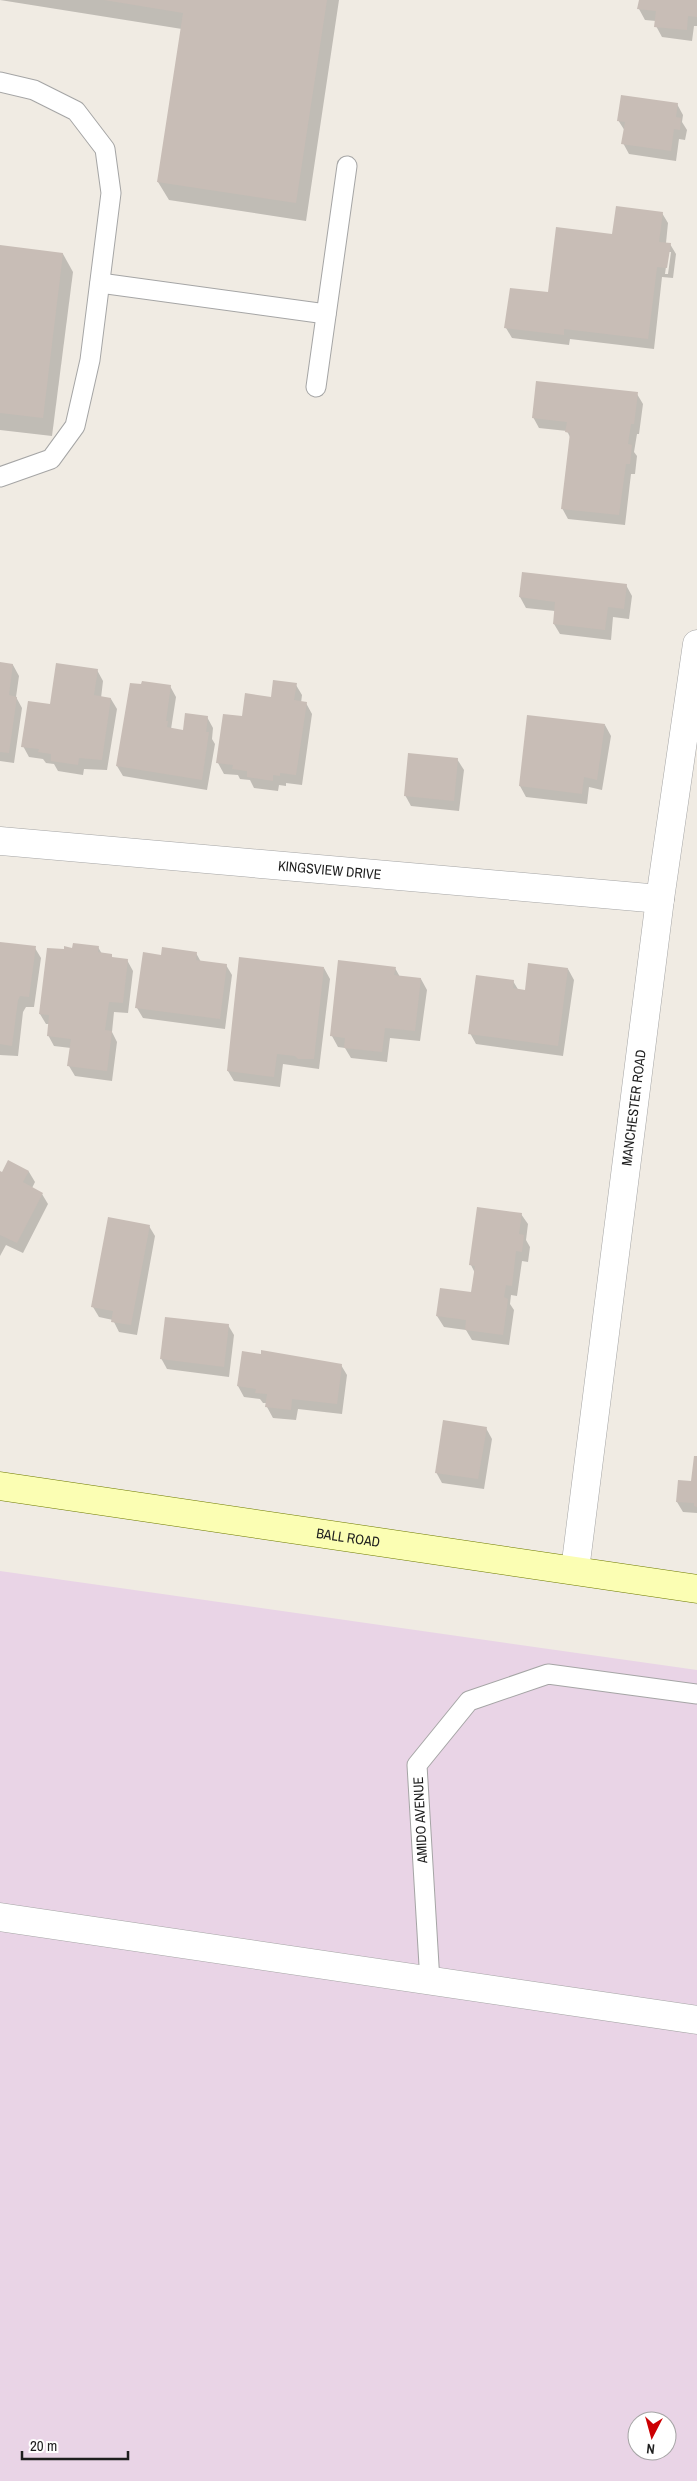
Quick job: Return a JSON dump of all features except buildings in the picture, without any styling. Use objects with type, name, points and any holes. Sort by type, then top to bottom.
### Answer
[{"type":"main road","name":"BALL ROAD","points":[[0,1486],[697,1589]]},
{"type":"street","name":"MANCHESTER ROAD","points":[[575,1570],[660,899],[697,644]]},
{"type":"street","name":"KINGSVIEW DRIVE","points":[[0,841],[660,899]]},
{"type":"street","points":[[0,1917],[697,2020]]},
{"type":"lane","points":[[0,82],[34,90],[76,111],[105,149],[111,193],[90,360],[75,426],[51,459],[0,478]]},
{"type":"lane","points":[[316,387],[347,166]]},
{"type":"lane","points":[[100,283],[326,314]]},
{"type":"lane","name":"AMIDO AVENUE","points":[[430,1982],[417,1765],[470,1701],[548,1674],[697,1694]]},
{"type":"shaded area","points":[[0,1571],[697,1670],[697,2481],[0,2481]]}]
